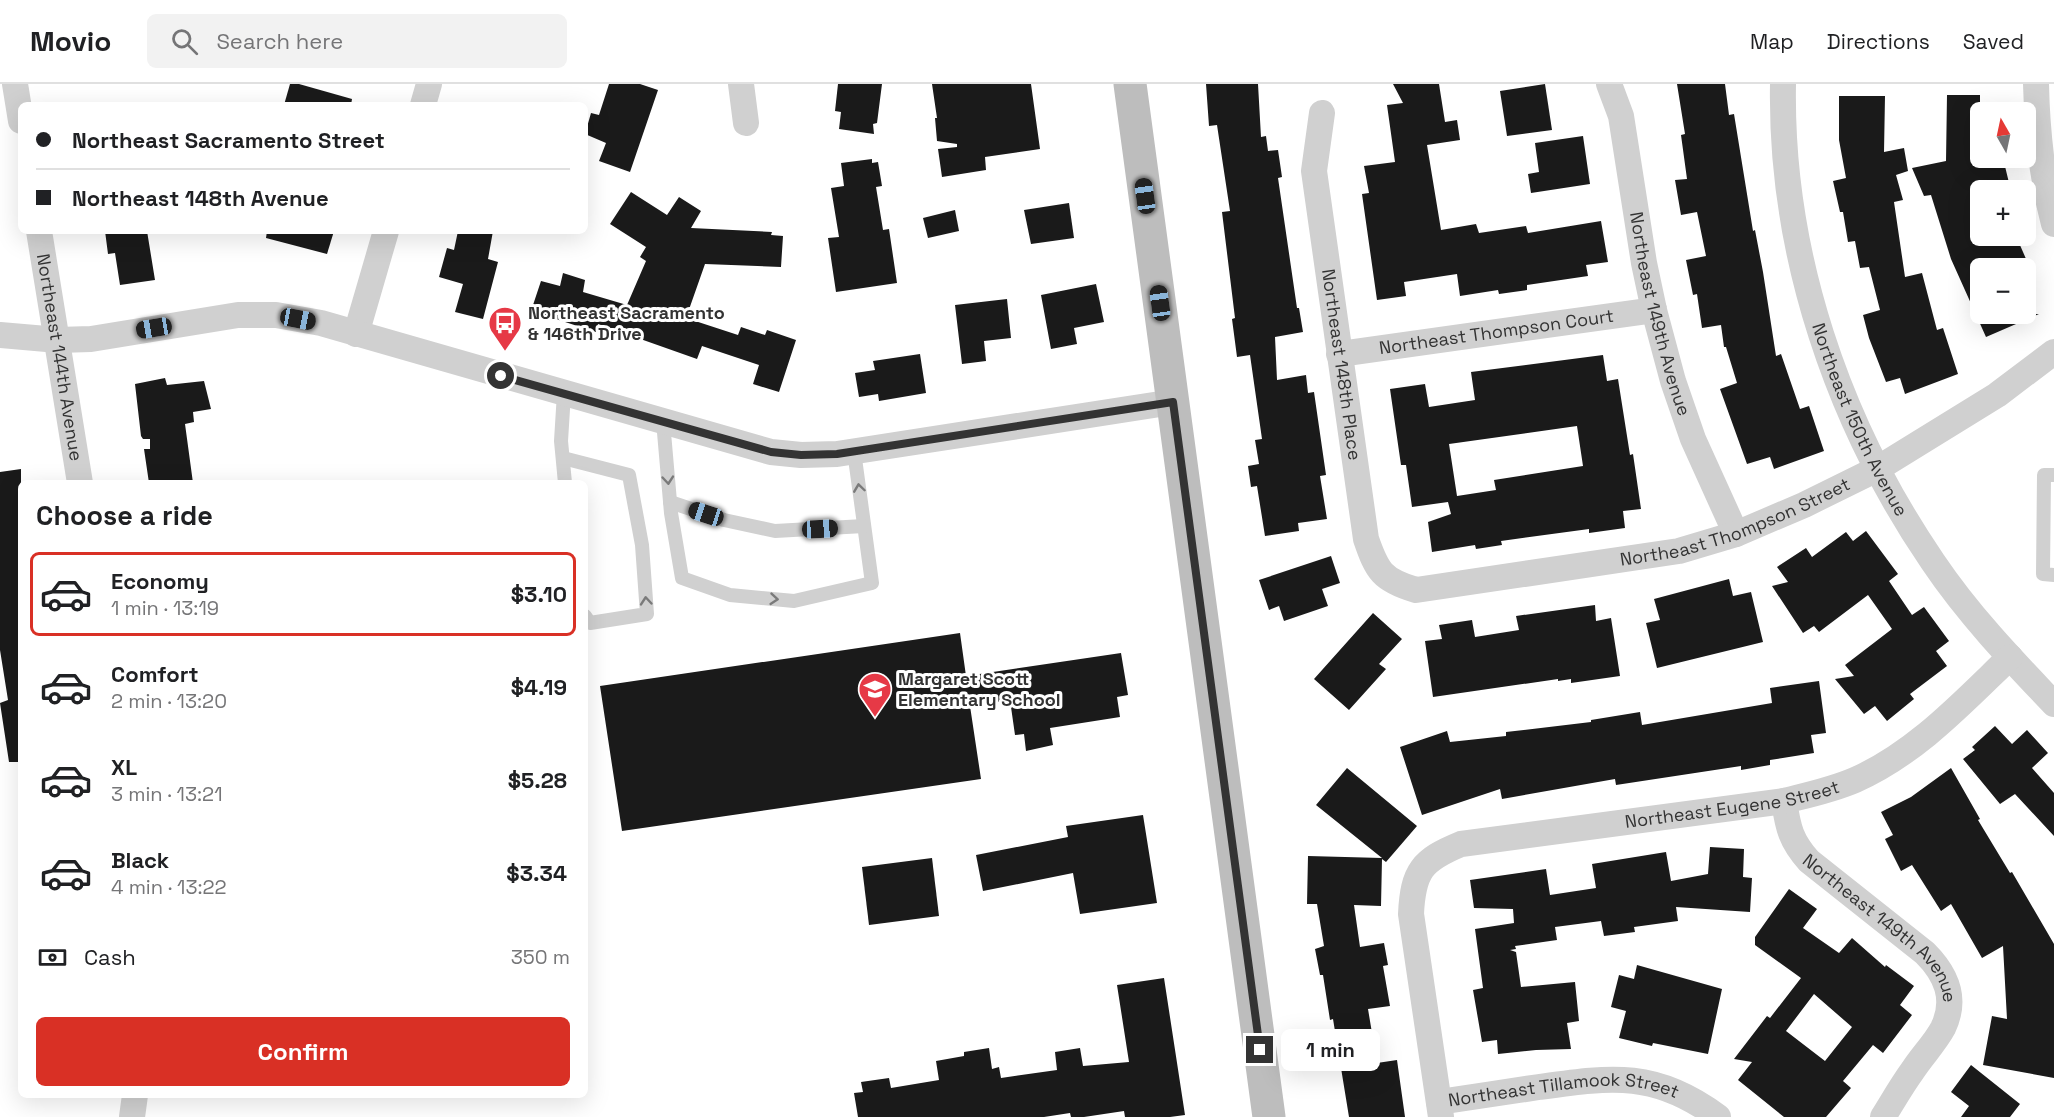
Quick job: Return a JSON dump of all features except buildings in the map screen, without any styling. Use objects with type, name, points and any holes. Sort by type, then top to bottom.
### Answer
[{"type":"main road","points":[[1130,84],[1269,1117]]},
{"type":"street","points":[[15,84],[18,102]]},
{"type":"street","points":[[424,102],[429,84]]},
{"type":"street","points":[[741,84],[746,123]]},
{"type":"street","name":"Northeast 149th Avenue","points":[[1609,84],[1621,116],[1644,263],[1673,381],[1693,439],[1736,534]]},
{"type":"street","name":"Northeast 150th Avenue","points":[[1783,84],[1786,162],[1795,225],[1807,282],[1827,355],[1849,410],[1877,469],[1934,564],[1974,617],[2054,704]]},
{"type":"street","points":[[2036,84],[2042,160],[2054,224]]},
{"type":"street","name":"Northeast 148th Place","points":[[1322,113],[1314,171],[1366,539],[1374,565],[1394,584],[1416,590]]},
{"type":"street","name":"Northeast 144th Avenue","points":[[40,234],[80,480]]},
{"type":"street","points":[[356,334],[385,234]]},
{"type":"street","name":"Northeast Thompson Court","points":[[1339,354],[1654,310]]},
{"type":"street","points":[[0,335],[58,340],[91,339],[238,315],[276,315],[321,323],[771,452],[801,455],[837,454],[1173,402]]},
{"type":"street","name":"Northeast Thompson Street","points":[[1416,590],[1680,551],[1736,534],[1804,505],[1877,469],[1997,395],[2054,352]]},
{"type":"street","name":"Northeast Eugene Street","points":[[1440,1109],[1411,914],[1413,887],[1420,870],[1438,853],[1461,844],[1784,801],[1824,792],[1855,780],[1894,759],[1935,728],[2010,657]]},
{"type":"street","name":"Northeast 149th Avenue","points":[[1784,801],[1789,830],[1797,847],[1809,861],[1925,952],[1939,967],[1946,983],[1949,1003],[1943,1028],[1913,1069],[1883,1117]]},
{"type":"street","name":"Northeast Tillamook Street","points":[[1440,1109],[1588,1080],[1616,1079],[1646,1082],[1672,1090],[1705,1107],[1718,1117]]},
{"type":"street","points":[[132,1117],[135,1098]]},
{"type":"lane","points":[[564,393],[561,441],[565,480]]},
{"type":"lane","points":[[663,421],[670,502],[682,578],[730,595],[794,601],[872,583],[854,451]]},
{"type":"lane","points":[[563,458],[629,475],[642,545],[647,614],[590,623],[588,620]]},
{"type":"lane","points":[[2054,475],[2044,475],[2043,574],[2054,575]]},
{"type":"lane","points":[[670,502],[724,520],[775,531],[864,526]]},
{"type":"place","name":"Northeast Sacramento & 146th Drive","points":[[505,352]]},
{"type":"place","name":"Margaret Scott Elementary School","points":[[875,718]]},
{"type":"route","points":[[501,376],[771,452],[801,455],[837,454],[1173,402],[1260,1050]]}]
